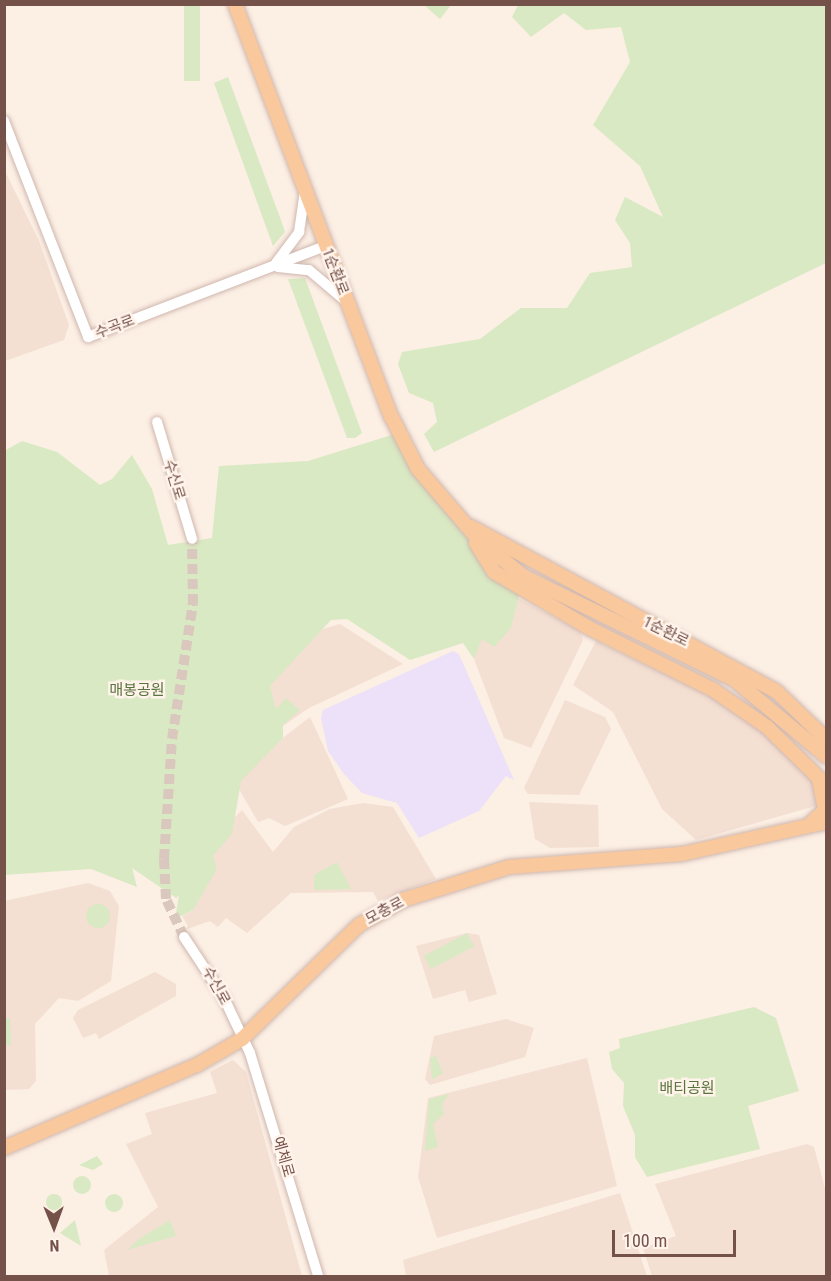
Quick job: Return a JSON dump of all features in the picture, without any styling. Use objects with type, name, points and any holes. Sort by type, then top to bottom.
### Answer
[{"type":"main road","name":"1순환로","points":[[235,4],[325,246],[404,444],[464,523],[523,576],[735,680],[826,756]]},
{"type":"main road","name":"1순환로","points":[[464,523],[776,691],[826,739]]},
{"type":"main road","points":[[464,523],[494,572],[589,628],[712,689],[767,727],[826,785]]},
{"type":"main road","points":[[807,827],[825,810],[817,774]]},
{"type":"main road","name":"모충로","points":[[4,1148],[197,1065],[242,1039],[359,925],[404,900],[509,867],[682,854],[826,822]]},
{"type":"main road","points":[[783,832],[826,833]]},
{"type":"street","name":"수곡로","points":[[4,121],[88,337],[325,246]]},
{"type":"street","points":[[271,267],[296,238],[305,190]]},
{"type":"street","points":[[271,267],[309,270],[348,303]]},
{"type":"street","name":"수신로","points":[[157,422],[192,538]]},
{"type":"street","name":"수신로","points":[[184,937],[224,998],[242,1039]]},
{"type":"street","name":"예체로","points":[[242,1039],[318,1276]]},
{"type":"shaded area","points":[[4,169],[39,241],[69,325],[64,340],[5,361]]},
{"type":"shaded area","points":[[499,588],[580,631],[583,640],[531,748],[504,738],[474,659]]},
{"type":"shaded area","points":[[340,624],[403,664],[309,708],[277,730],[262,672],[309,633]]},
{"type":"shaded area","points":[[596,641],[710,696],[760,730],[813,776],[819,805],[696,840],[662,809],[613,712],[573,685]]},
{"type":"shaded area","points":[[453,651],[459,654],[514,780],[506,776],[479,811],[419,838],[397,803],[362,793],[344,774],[328,751],[321,718],[323,710]]},
{"type":"shaded area","points":[[565,700],[605,717],[611,729],[579,795],[528,794],[524,788]]},
{"type":"shaded area","points":[[310,717],[348,799],[285,826],[269,818],[258,822],[232,777]]},
{"type":"shaded area","points":[[529,802],[598,805],[599,847],[550,848],[535,839]]},
{"type":"shaded area","points":[[363,803],[393,807],[436,879],[378,901],[373,892],[291,893],[247,933],[226,918],[218,927],[210,921],[184,930],[188,926],[182,916],[193,910],[209,844],[242,810],[273,852],[294,827],[330,809]]},
{"type":"shaded area","points":[[88,883],[110,891],[119,906],[111,981],[78,1001],[59,998],[35,1024],[36,1081],[29,1089],[5,1090],[4,901]]},
{"type":"shaded area","points":[[467,933],[479,935],[497,994],[469,1002],[465,990],[433,999],[416,946]]},
{"type":"shaded area","points":[[155,972],[176,984],[176,996],[99,1039],[96,1033],[83,1038],[73,1018],[78,1010]]},
{"type":"shaded area","points":[[506,1019],[534,1028],[525,1057],[430,1085],[425,1079],[434,1036]]},
{"type":"shaded area","points":[[587,1058],[617,1186],[437,1238],[418,1177],[428,1098]]},
{"type":"shaded area","points":[[233,1060],[246,1072],[302,1276],[109,1276],[104,1250],[158,1207],[126,1144],[152,1134],[145,1113],[217,1093],[210,1072]]},
{"type":"shaded area","points":[[807,1144],[814,1147],[826,1192],[826,1276],[652,1276],[643,1248],[676,1236],[655,1184]]},
{"type":"shaded area","points":[[620,1193],[647,1276],[406,1276],[403,1260]]},
{"type":"green space","points":[[184,5],[200,5],[200,81],[184,81]]},
{"type":"green space","points":[[424,5],[451,5],[440,19]]},
{"type":"green space","points":[[518,5],[826,5],[826,263],[434,452],[424,434],[437,422],[433,403],[409,393],[398,364],[402,352],[480,339],[521,308],[567,308],[590,273],[632,267],[630,243],[615,220],[625,197],[663,217],[640,166],[593,125],[630,62],[621,27],[586,30],[564,13],[531,37],[512,17]]},
{"type":"green space","points":[[228,77],[285,232],[273,246],[214,83]]},
{"type":"green space","points":[[305,278],[362,433],[355,438],[347,438],[288,279]]},
{"type":"green space","name":"매봉공원","points":[[395,434],[430,494],[495,564],[522,583],[511,628],[494,647],[482,639],[474,659],[463,643],[410,660],[347,619],[331,620],[270,686],[276,709],[286,698],[300,710],[283,725],[283,738],[241,781],[232,834],[213,856],[217,869],[193,910],[175,919],[179,895],[176,898],[132,868],[137,887],[91,869],[4,875],[4,451],[22,441],[57,452],[100,485],[112,479],[132,455],[152,489],[168,545],[212,538],[219,466],[308,461]]},
{"type":"green space","points":[[337,862],[351,889],[314,890],[314,875]]},
{"type":"green space","points":[[98,904],[107,907],[110,916],[107,925],[98,928],[89,925],[86,916],[89,907]]},
{"type":"green space","points":[[467,933],[474,946],[431,969],[424,956]]},
{"type":"green space","name":"배티공원","points":[[754,1007],[776,1018],[799,1091],[748,1106],[760,1149],[647,1177],[635,1157],[635,1135],[623,1106],[624,1083],[612,1069],[609,1052],[620,1048],[619,1039]]},
{"type":"green space","points":[[5,1018],[10,1018],[11,1045],[5,1045]]},
{"type":"green space","points":[[436,1056],[443,1073],[432,1080],[430,1058]]},
{"type":"green space","points":[[449,1094],[442,1104],[444,1114],[433,1124],[438,1147],[425,1151],[429,1099]]},
{"type":"green space","points":[[97,1156],[103,1164],[93,1170],[79,1165]]},
{"type":"green space","points":[[82,1176],[88,1179],[91,1185],[88,1191],[82,1194],[76,1191],[73,1185],[76,1179]]},
{"type":"green space","points":[[54,1194],[60,1196],[62,1202],[60,1208],[54,1210],[48,1208],[46,1202],[48,1196]]},
{"type":"green space","points":[[110,1194],[118,1194],[123,1199],[121,1210],[110,1212],[105,1207],[105,1199]]},
{"type":"green space","points":[[75,1220],[81,1246],[60,1233]]},
{"type":"green space","points":[[170,1220],[176,1236],[127,1250],[142,1237]]},
{"type":"tunnel","points":[[184,937],[166,899],[164,859],[172,739],[193,604],[192,539]]}]
